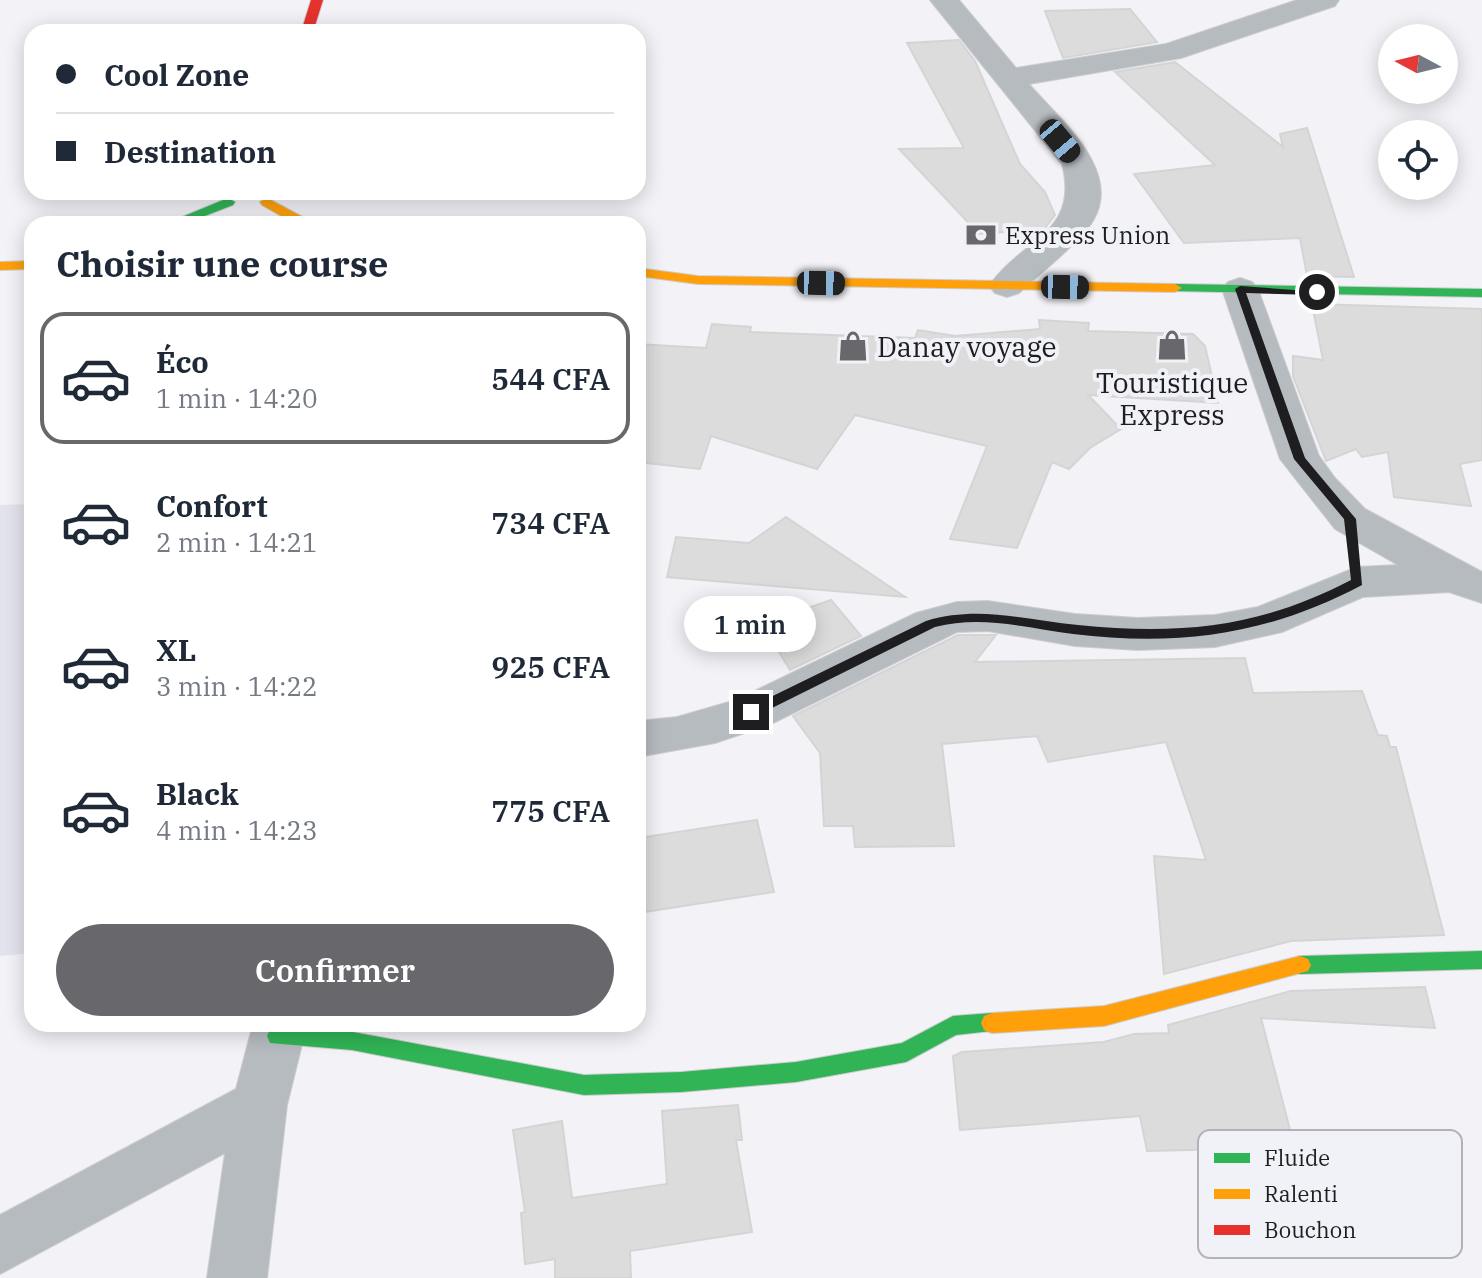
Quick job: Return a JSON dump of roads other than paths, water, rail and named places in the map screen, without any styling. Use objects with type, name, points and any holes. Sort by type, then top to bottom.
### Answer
[{"type":"main road","points":[[310,24],[317,0]]},
{"type":"main road","points":[[190,216],[227,200]]},
{"type":"main road","points":[[271,200],[294,216]]},
{"type":"main road","points":[[0,266],[24,265]]},
{"type":"main road","points":[[646,273],[698,280],[1482,293]]},
{"type":"main road","points":[[646,287],[698,280]]},
{"type":"main road","points":[[293,1032],[352,1040],[584,1085],[681,1082],[796,1072],[906,1052],[953,1026],[1128,1011],[1291,966],[1482,960]]},
{"type":"street","points":[[944,0],[1078,162],[1085,188],[1079,217],[1007,286]]},
{"type":"street","points":[[1009,78],[1171,52],[1325,0]]},
{"type":"street","points":[[1240,289],[1300,459],[1350,519],[1467,583]]},
{"type":"street","points":[[1350,519],[1357,582]]},
{"type":"street","points":[[646,739],[673,737],[725,723],[776,702],[931,624],[957,617],[988,616],[1075,630],[1138,634],[1215,631],[1267,621],[1323,600],[1357,582],[1467,583]]},
{"type":"street","points":[[237,1278],[259,1105],[278,1032]]},
{"type":"street","points":[[0,1246],[259,1105]]},
{"type":"place","name":"Express Union","points":[[981,235]]},
{"type":"place","name":"Touristique Express","points":[[1172,345]]},
{"type":"place","name":"Danay voyage","points":[[853,346]]}]
